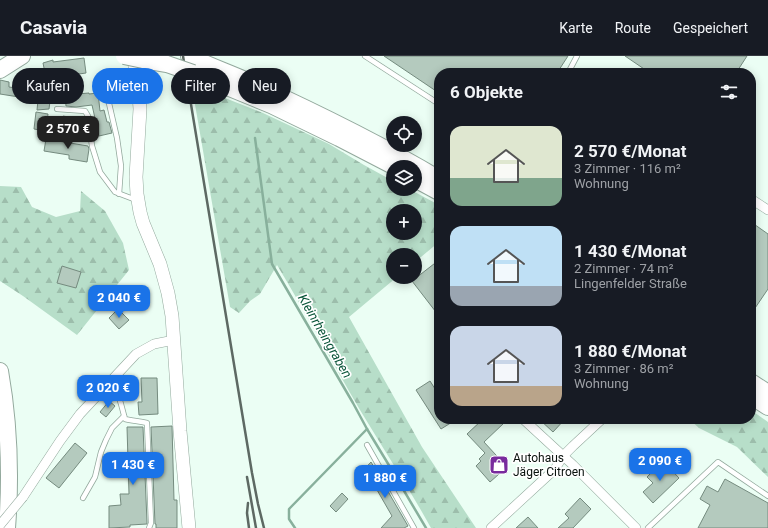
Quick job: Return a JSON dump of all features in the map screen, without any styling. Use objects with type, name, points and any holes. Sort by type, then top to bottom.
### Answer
[{"type":"highway","points":[[0,70],[22,56]]},
{"type":"highway","points":[[124,56],[167,64],[190,61],[245,80],[338,124],[434,176]]},
{"type":"highway","points":[[146,56],[167,64]]},
{"type":"highway","points":[[190,61],[271,105],[386,162]]},
{"type":"highway","points":[[422,183],[434,189]]},
{"type":"highway","points":[[0,370],[8,450],[9,500],[7,528]]},
{"type":"highway","points":[[756,385],[768,393]]},
{"type":"highway","points":[[756,399],[768,407]]},
{"type":"main road","points":[[133,56],[138,81],[140,109],[136,177],[138,200],[143,223],[157,254],[168,293],[172,316],[189,528]]},
{"type":"street","points":[[756,202],[768,210]]},
{"type":"street","points":[[0,525],[23,497],[60,441],[80,414],[136,354],[154,344],[174,340]]},
{"type":"street","points":[[528,424],[563,456],[631,526]]},
{"type":"street","points":[[491,528],[555,469],[563,456],[597,424]]},
{"type":"lane","points":[[365,56],[434,101]]},
{"type":"lane","points":[[571,68],[577,56]]},
{"type":"lane","points":[[109,104],[122,166],[119,194]]},
{"type":"lane","points":[[57,109],[85,111],[88,116],[92,146],[100,172],[115,192],[138,200]]},
{"type":"lane","points":[[113,379],[125,419],[132,421],[138,420],[147,423],[152,523],[149,528]]},
{"type":"lane","points":[[83,498],[95,477],[101,452],[112,428],[124,416]]},
{"type":"lane","points":[[367,445],[414,528]]},
{"type":"lane","points":[[648,528],[718,462],[768,496]]},
{"type":"green space","points":[[230,100],[263,113],[329,144],[386,177],[386,196],[422,196],[434,202],[434,246],[422,256],[422,248],[386,248],[386,284],[389,284],[349,317],[422,447],[476,528],[431,528],[360,410],[277,265],[260,294],[250,301],[239,313],[230,307],[195,104],[230,104]]},
{"type":"green space","points":[[0,186],[21,187],[32,207],[56,217],[80,211],[81,191],[105,211],[123,243],[129,270],[77,335],[0,281]]},
{"type":"green space","points":[[756,414],[768,422],[768,477],[737,447],[699,428],[695,424],[756,424]]},
{"type":"building","points":[[384,56],[568,56],[560,68],[434,68],[434,90]]},
{"type":"building","points":[[625,56],[747,56],[739,68],[643,68]]},
{"type":"building","points":[[84,58],[86,73],[84,73],[84,68],[44,68],[43,63],[53,60],[53,62]]},
{"type":"building","points":[[0,80],[9,82],[9,87],[12,87],[12,96],[0,94]]},
{"type":"building","points":[[84,93],[92,94],[92,104],[99,104],[100,111],[104,110],[112,133],[99,136],[92,105],[76,107],[66,106],[66,104],[84,104]]},
{"type":"building","points":[[38,104],[50,104],[49,109],[37,110]]},
{"type":"building","points":[[36,112],[48,114],[46,131],[34,129]]},
{"type":"building","points":[[63,116],[80,119],[78,131],[61,129]]},
{"type":"building","points":[[46,139],[88,146],[87,162],[69,159],[69,155],[44,151]]},
{"type":"building","points":[[756,226],[768,234],[768,289],[756,307]]},
{"type":"building","points":[[434,264],[434,310],[414,284],[422,284],[422,273]]},
{"type":"building","points":[[62,266],[81,272],[76,288],[57,283]]},
{"type":"building","points":[[118,309],[129,320],[119,329],[109,318]]},
{"type":"building","points":[[141,378],[157,378],[158,414],[139,415],[138,402],[142,402]]},
{"type":"building","points":[[430,381],[434,387],[434,418],[416,390]]},
{"type":"building","points":[[109,401],[115,406],[106,417],[100,412]]},
{"type":"building","points":[[438,424],[449,424],[441,429]]},
{"type":"building","points":[[478,424],[503,424],[484,442],[507,467],[490,482],[476,466],[481,461],[479,459],[485,453],[467,434]]},
{"type":"building","points":[[544,424],[560,424],[553,432]]},
{"type":"building","points":[[172,426],[174,500],[177,500],[177,528],[156,528],[151,427]]},
{"type":"building","points":[[127,427],[143,427],[147,524],[130,525],[130,527],[109,528],[109,506],[121,505],[120,494],[129,494]]},
{"type":"building","points":[[75,443],[87,453],[59,488],[46,478]]},
{"type":"building","points":[[663,461],[679,478],[653,503],[643,492],[653,483],[647,477]]},
{"type":"building","points":[[371,462],[408,526],[404,528],[381,528],[392,516],[369,476],[364,481],[359,475]]},
{"type":"building","points":[[725,479],[768,503],[768,528],[698,528],[710,505],[700,499],[707,486],[718,492]]},
{"type":"building","points":[[342,493],[348,499],[336,512],[330,506]]},
{"type":"building","points":[[580,498],[591,509],[573,528],[558,528],[569,518],[565,514]]},
{"type":"building","points":[[528,517],[538,528],[516,528]]},
{"type":"waterway","name":"Kleinrheingraben","points":[[255,138],[272,264],[426,528]]},
{"type":"waterway","points":[[295,528],[289,519],[289,509],[367,429]]},
{"type":"railway","points":[[183,56],[252,473],[264,528]]},
{"type":"railway","points":[[247,477],[256,528]]},
{"type":"railway","points":[[248,503],[247,513],[249,528]]},
{"type":"place","name":"Autohaus Jäger Citroen","points":[[499,465]]}]
